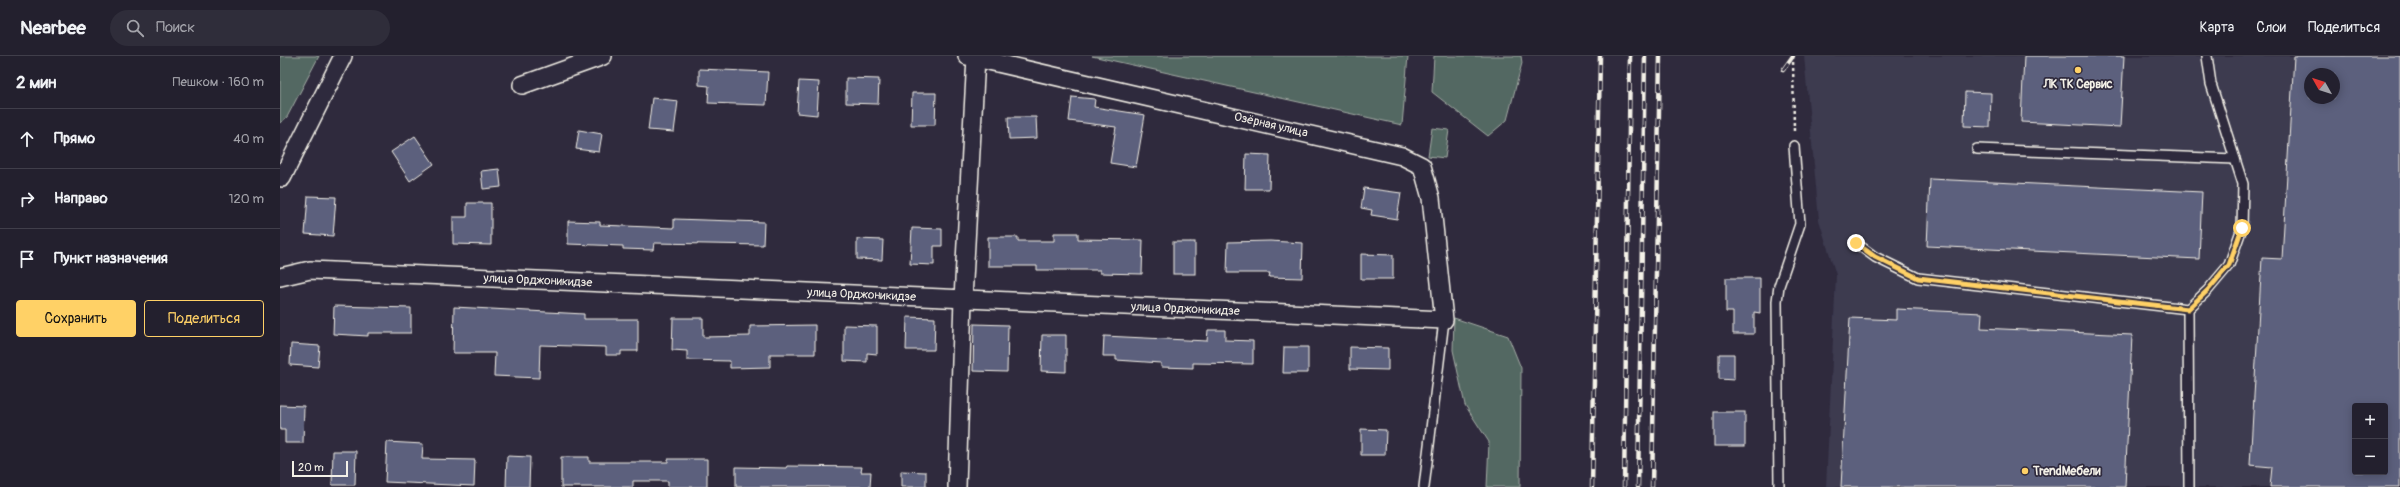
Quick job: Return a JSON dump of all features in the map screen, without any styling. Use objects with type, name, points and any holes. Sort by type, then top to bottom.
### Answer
[{"type":"street","points":[[281,181],[343,56]]},
{"type":"street","points":[[522,85],[603,56]]},
{"type":"street","points":[[957,487],[972,57]]},
{"type":"street","name":"Озёрная улица","points":[[972,57],[1402,156],[1422,166],[1431,198],[1444,320]]},
{"type":"street","name":"улица Орджоникидзе","points":[[280,277],[310,270],[1444,320]]},
{"type":"lane","points":[[2189,487],[2188,309],[2208,290],[2229,265],[2242,228],[2243,184],[2211,84],[2207,56]]},
{"type":"lane","points":[[1779,487],[1777,301],[1779,286],[1800,224],[1794,146]]},
{"type":"lane","points":[[1976,149],[2235,159]]},
{"type":"lane","points":[[1856,243],[1875,257],[1918,278],[2188,309]]},
{"type":"lane","points":[[1424,487],[1444,320]]},
{"type":"path","points":[[1793,56],[1794,146]]},
{"type":"shaded area","points":[[1804,56],[2400,56],[2400,487],[1826,487],[1836,275],[1819,220]]},
{"type":"green space","points":[[280,56],[319,56],[287,117],[280,123]]},
{"type":"green space","points":[[1092,56],[1408,56],[1402,125]]},
{"type":"green space","points":[[1434,56],[1521,56],[1522,63],[1507,120],[1488,136],[1432,92]]},
{"type":"green space","points":[[1432,128],[1449,130],[1445,158],[1428,156]]},
{"type":"green space","points":[[1454,318],[1508,336],[1521,368],[1520,487],[1487,487],[1489,442],[1465,405],[1453,350]]},
{"type":"building","points":[[2024,56],[2124,56],[2120,127],[2021,122]]},
{"type":"building","points":[[2294,56],[2400,56],[2400,487],[2270,487],[2272,467],[2250,465],[2262,258],[2282,259]]},
{"type":"building","points":[[699,69],[768,72],[766,105],[708,103],[709,86],[699,85]]},
{"type":"building","points":[[846,78],[879,79],[878,104],[846,103]]},
{"type":"building","points":[[799,81],[819,82],[817,115],[797,113]]},
{"type":"building","points":[[1965,92],[1991,93],[1990,127],[1964,126]]},
{"type":"building","points":[[912,93],[936,93],[935,125],[911,125]]},
{"type":"building","points":[[1072,97],[1095,99],[1094,107],[1145,115],[1136,167],[1110,163],[1116,127],[1069,121]]},
{"type":"building","points":[[652,98],[678,101],[674,132],[648,130]]},
{"type":"building","points":[[1008,117],[1036,117],[1037,138],[1009,139]]},
{"type":"building","points":[[579,130],[602,134],[599,152],[576,149]]},
{"type":"building","points":[[415,136],[434,164],[410,181],[391,152]]},
{"type":"building","points":[[1246,154],[1270,155],[1269,189],[1245,189]]},
{"type":"building","points":[[499,169],[501,187],[483,189],[481,171]]},
{"type":"building","points":[[1930,179],[2202,192],[2199,259],[1927,246]]},
{"type":"building","points":[[1364,188],[1401,193],[1397,219],[1371,215],[1372,210],[1361,208]]},
{"type":"building","points":[[308,196],[336,197],[333,236],[305,234]]},
{"type":"building","points":[[467,203],[491,203],[491,245],[453,244],[453,217],[467,217]]},
{"type":"building","points":[[674,219],[764,222],[763,245],[654,243],[653,250],[623,249],[623,246],[568,244],[568,221],[600,222],[600,225],[674,228]]},
{"type":"building","points":[[912,228],[942,229],[942,246],[934,246],[934,265],[910,264]]},
{"type":"building","points":[[1054,233],[1078,233],[1078,239],[1143,240],[1142,274],[1100,273],[1100,270],[1037,270],[1037,266],[988,266],[988,237],[1018,237],[1018,241],[1054,241]]},
{"type":"building","points":[[857,239],[883,240],[882,260],[857,259]]},
{"type":"building","points":[[1270,241],[1303,243],[1302,278],[1269,277],[1270,273],[1227,273],[1228,242]]},
{"type":"building","points":[[1173,242],[1195,242],[1195,274],[1173,274]]},
{"type":"building","points":[[1361,254],[1393,255],[1393,279],[1361,279]]},
{"type":"building","points":[[1726,278],[1760,278],[1760,313],[1754,312],[1754,334],[1733,334],[1733,312],[1726,312]]},
{"type":"building","points":[[334,306],[411,308],[411,333],[368,333],[368,336],[333,334]]},
{"type":"building","points":[[454,307],[584,314],[584,319],[638,319],[638,351],[621,351],[621,355],[606,355],[606,347],[540,345],[539,378],[494,376],[495,353],[453,353]]},
{"type":"building","points":[[1896,309],[1982,313],[1981,328],[2132,335],[2125,487],[1841,487],[1850,318],[1896,320]]},
{"type":"building","points":[[907,317],[935,318],[934,350],[906,350]]},
{"type":"building","points":[[673,318],[703,318],[703,337],[750,336],[750,326],[815,325],[815,354],[770,354],[770,367],[730,368],[730,361],[687,360],[687,351],[672,350]]},
{"type":"building","points":[[974,324],[1008,325],[1007,372],[973,371]]},
{"type":"building","points":[[844,325],[877,326],[877,354],[867,353],[867,362],[844,361]]},
{"type":"building","points":[[1208,330],[1225,330],[1225,340],[1253,341],[1253,364],[1193,363],[1193,368],[1161,367],[1161,363],[1116,360],[1116,356],[1103,356],[1104,336],[1207,341]]},
{"type":"building","points":[[1042,335],[1066,335],[1066,372],[1041,371]]},
{"type":"building","points":[[291,344],[320,346],[318,367],[290,365]]},
{"type":"building","points":[[1284,347],[1308,347],[1308,373],[1283,373]]},
{"type":"building","points":[[1350,347],[1388,348],[1388,370],[1350,369]]},
{"type":"building","points":[[1719,354],[1734,354],[1734,380],[1719,379]]},
{"type":"building","points":[[280,405],[304,406],[303,443],[285,443],[285,430],[280,430]]},
{"type":"building","points":[[1714,412],[1745,412],[1745,446],[1714,446]]},
{"type":"building","points":[[1361,429],[1386,430],[1385,455],[1361,455]]},
{"type":"building","points":[[387,442],[423,444],[422,459],[475,460],[474,486],[385,482]]},
{"type":"building","points":[[333,451],[356,451],[355,485],[332,485]]},
{"type":"building","points":[[507,456],[530,457],[529,487],[506,487]]},
{"type":"building","points":[[561,457],[589,457],[589,462],[668,462],[668,459],[707,459],[707,487],[668,487],[668,481],[633,481],[633,487],[561,487]]},
{"type":"building","points":[[787,466],[862,467],[861,472],[871,472],[870,487],[736,487],[736,467],[786,468]]},
{"type":"building","points":[[901,471],[926,472],[926,487],[901,487]]},
{"type":"railway","points":[[1592,487],[1600,56]]},
{"type":"railway","points":[[1624,487],[1630,56]]},
{"type":"railway","points":[[1638,487],[1645,56]]},
{"type":"railway","points":[[1652,487],[1660,56]]},
{"type":"railway","points":[[1783,70],[1793,56]]},
{"type":"place","name":"ЛК ТК Сервис","points":[[2078,70]]},
{"type":"place","name":"TrendМебели","points":[[2025,471]]},
{"type":"route","points":[[1856,243],[1875,257],[1918,278],[2188,309],[2208,290],[2229,265],[2242,228]]}]
